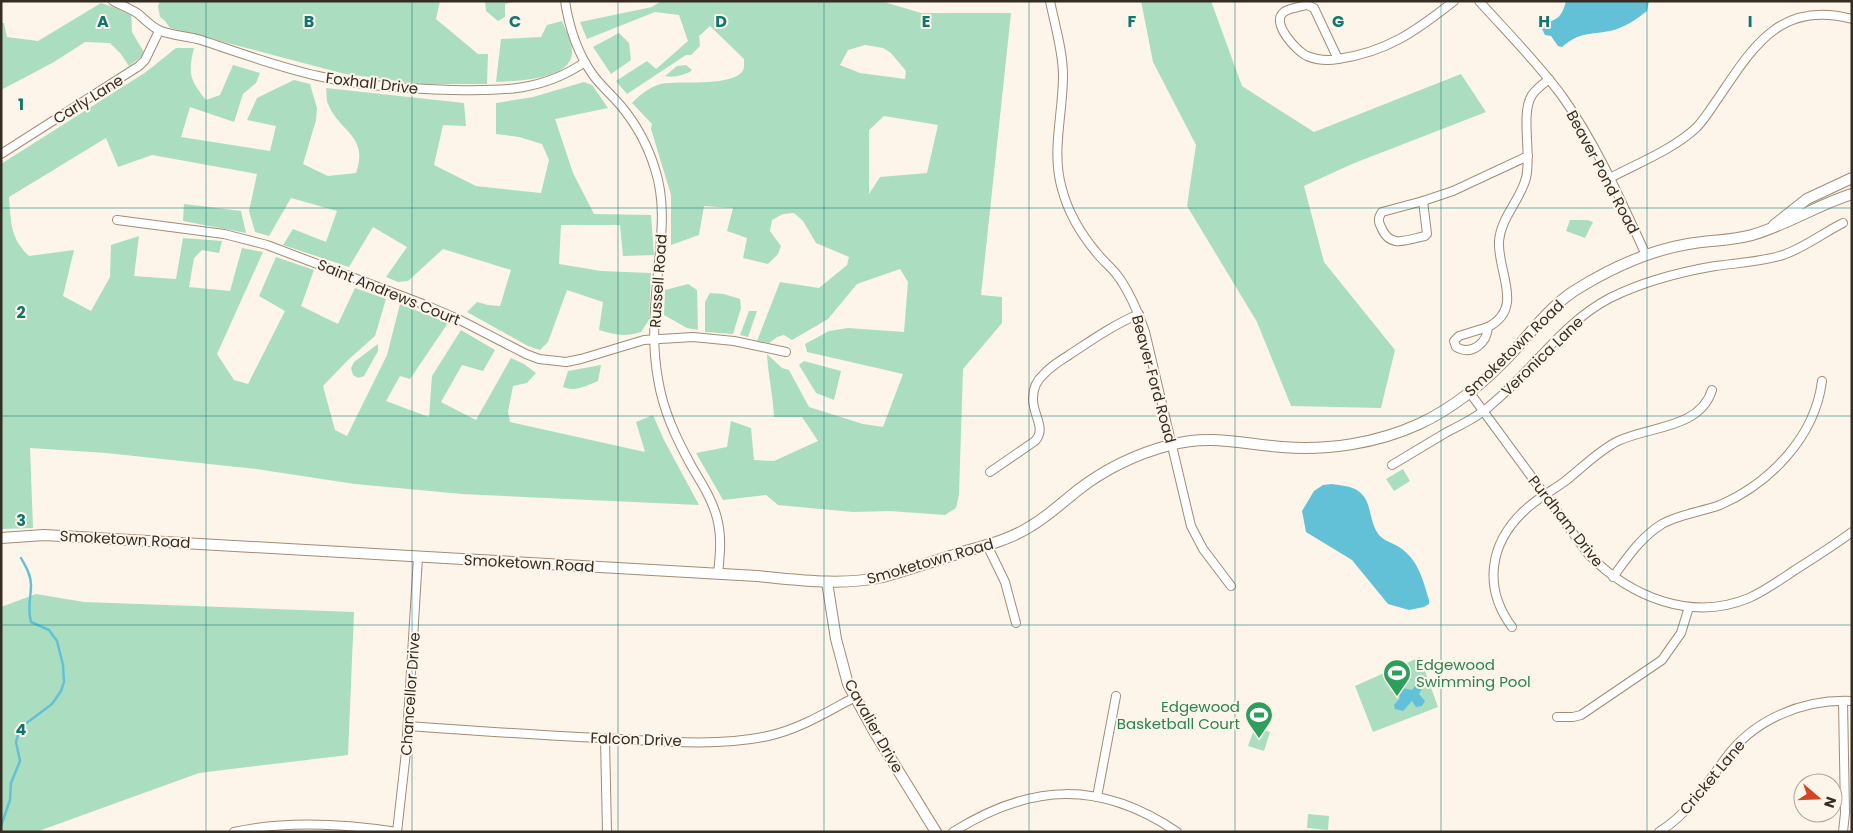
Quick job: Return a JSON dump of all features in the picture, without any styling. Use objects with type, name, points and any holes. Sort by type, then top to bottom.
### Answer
[{"type":"main road","name":"Smoketown Road","points":[[1768,230],[1807,199],[1852,178]]},
{"type":"main road","name":"Smoketown Road","points":[[1,538],[44,534],[847,583],[883,577],[1014,535],[1044,518],[1085,485],[1110,468],[1172,445],[1206,440],[1221,440],[1299,448],[1321,448],[1390,435],[1413,427],[1436,416],[1470,393],[1570,293],[1597,277],[1646,255],[1688,244],[1734,238],[1768,230],[1791,222],[1819,206],[1852,194]]},
{"type":"main road","name":"Cavalier Drive","points":[[827,582],[836,639],[848,684],[875,733],[936,832]]},
{"type":"street","points":[[113,1],[129,8],[159,31]]},
{"type":"street","name":"Russell Road","points":[[565,1],[571,28],[585,62],[603,88],[631,120],[639,133],[648,150],[660,186],[662,222],[654,339],[658,381],[665,409],[682,449],[712,503],[717,518],[721,540],[718,574]]},
{"type":"street","name":"Beaver Ford Road","points":[[1050,1],[1062,62],[1062,103],[1056,154],[1061,188],[1085,239],[1116,273],[1129,293],[1139,314],[1145,332],[1191,526],[1203,549],[1231,586]]},
{"type":"street","points":[[1338,59],[1314,8],[1307,5],[1285,11],[1282,14],[1280,21],[1284,32],[1297,50],[1317,59],[1338,59],[1369,53],[1391,44],[1441,12],[1454,1]]},
{"type":"street","name":"Beaver Pond Road","points":[[1479,1],[1549,79],[1585,132],[1610,178],[1646,255]]},
{"type":"street","points":[[1610,178],[1676,143],[1697,127],[1760,38],[1774,25],[1795,15],[1816,11],[1830,12],[1852,19]]},
{"type":"street","name":"Foxhall Drive","points":[[159,31],[171,35],[199,39],[263,61],[318,76],[418,90],[488,91],[523,88],[555,79],[585,62]]},
{"type":"street","name":"Carly Lane","points":[[1,154],[136,69],[144,60],[159,31]]},
{"type":"street","points":[[1488,327],[1501,319],[1508,305],[1500,260],[1499,241],[1505,218],[1525,179],[1528,156],[1528,103],[1535,91],[1549,79]]},
{"type":"street","points":[[1423,200],[1428,231],[1425,236],[1395,242],[1384,236],[1378,220],[1382,212],[1453,191],[1528,156]]},
{"type":"street","name":"Saint Andrews Court","points":[[117,220],[224,234],[267,245],[448,314],[539,359],[566,362],[581,359],[625,344],[654,339],[713,338],[786,352]]},
{"type":"street","name":"Veronica Lane","points":[[1392,465],[1484,411],[1577,320],[1610,299],[1678,274],[1782,255],[1842,223]]},
{"type":"street","points":[[990,472],[1039,436],[1040,426],[1033,407],[1033,397],[1035,386],[1043,374],[1099,334],[1139,314]]},
{"type":"street","points":[[1613,577],[1644,538],[1661,525],[1673,519],[1735,498],[1777,467],[1812,421],[1821,395],[1822,381]]},
{"type":"street","points":[[1512,627],[1499,607],[1495,593],[1493,567],[1500,542],[1511,524],[1544,494],[1562,484],[1603,450],[1618,441],[1641,432],[1671,424],[1694,414],[1707,402],[1712,390]]},
{"type":"street","name":"Purdham Drive","points":[[1470,393],[1589,555],[1613,577],[1650,598],[1689,607],[1723,605],[1749,598],[1766,590],[1852,532]]},
{"type":"street","points":[[987,545],[1005,582],[1016,623]]},
{"type":"street","name":"Chancellor Drive","points":[[397,832],[408,726],[418,557]]},
{"type":"street","points":[[1557,717],[1573,718],[1581,715],[1662,660],[1681,633],[1689,607]]},
{"type":"street","points":[[1097,797],[1116,696]]},
{"type":"street","name":"Falcon Drive","points":[[408,726],[665,742],[710,741],[768,736],[812,720],[855,697]]},
{"type":"street","points":[[1844,832],[1849,813],[1848,701]]},
{"type":"street","name":"Cricket Lane","points":[[1659,832],[1680,817],[1695,801],[1730,752],[1759,726],[1783,713],[1801,707],[1848,701]]},
{"type":"street","points":[[605,739],[607,832]]},
{"type":"street","points":[[953,832],[992,810],[1029,798],[1063,794],[1097,797],[1136,808],[1178,832]]},
{"type":"street","points":[[234,832],[277,825],[301,825],[361,827],[397,832]]},
{"type":"green space","points":[[160,1],[440,1],[436,19],[478,54],[488,54],[487,84],[422,84],[345,74],[170,28],[160,17],[158,6]]},
{"type":"green space","points":[[485,1],[557,1],[513,2],[505,4],[505,17],[498,21],[486,11]]},
{"type":"green space","points":[[661,1],[881,1],[921,13],[1011,13],[981,295],[1002,297],[1002,323],[963,369],[959,495],[956,508],[945,515],[890,511],[853,512],[778,505],[766,495],[723,500],[696,453],[727,447],[731,421],[751,428],[754,460],[774,461],[818,441],[802,417],[774,417],[767,354],[782,368],[789,370],[809,407],[863,424],[883,427],[903,374],[807,352],[805,344],[829,331],[848,328],[904,332],[908,282],[900,269],[857,284],[828,319],[792,340],[784,335],[777,337],[769,343],[757,341],[780,282],[819,288],[847,265],[849,257],[816,243],[803,221],[794,213],[783,214],[772,220],[770,231],[781,246],[778,254],[768,264],[743,258],[747,238],[727,231],[733,208],[704,206],[699,235],[671,245],[671,195],[651,129],[652,124],[632,103],[657,85],[714,82],[734,77],[743,70],[744,59],[710,26],[699,36],[700,46],[691,55],[686,55],[627,94],[616,81],[647,61],[656,69],[688,41],[679,15],[655,12],[587,39],[580,22],[652,7]],"holes":[[[865,45],[883,48],[891,53],[906,71],[905,79],[860,73],[840,65],[848,50]],[[884,116],[938,125],[927,173],[880,177],[869,194],[869,130]]]},
{"type":"green space","points":[[1141,1],[1211,1],[1242,86],[1314,132],[1461,74],[1486,112],[1352,164],[1304,186],[1324,262],[1395,350],[1381,408],[1291,406],[1257,322],[1187,206],[1196,145],[1153,62]]},
{"type":"green space","points":[[101,3],[131,13],[132,32],[145,54],[129,66],[110,43],[85,42],[54,62],[1,90],[1,23],[4,23],[7,37],[38,41]]},
{"type":"green space","points":[[562,21],[572,50],[569,63],[552,74],[528,80],[496,82],[501,39],[541,37],[547,25]]},
{"type":"green space","points":[[619,33],[629,43],[631,60],[611,74],[593,47]]},
{"type":"green space","points":[[176,48],[194,48],[191,76],[196,87],[206,100],[220,95],[233,65],[260,73],[256,83],[243,94],[234,122],[190,107],[181,137],[270,151],[276,126],[247,120],[257,98],[294,80],[310,84],[317,108],[316,120],[303,164],[328,176],[356,173],[359,150],[351,135],[333,114],[327,101],[326,88],[464,103],[466,126],[443,125],[434,165],[476,186],[541,193],[549,160],[542,144],[519,137],[496,134],[496,103],[533,97],[584,82],[592,85],[608,108],[555,119],[573,173],[594,214],[651,215],[654,255],[623,256],[620,225],[561,225],[559,264],[601,271],[651,273],[649,320],[641,332],[635,334],[620,335],[599,330],[603,302],[567,290],[548,342],[540,350],[528,346],[467,312],[477,302],[500,306],[511,270],[443,249],[408,281],[398,282],[386,277],[407,247],[373,227],[349,267],[283,245],[293,229],[326,242],[337,211],[291,198],[269,236],[255,232],[249,211],[257,174],[152,155],[118,167],[106,138],[9,197],[11,222],[15,236],[18,243],[29,256],[74,250],[63,296],[91,311],[110,277],[111,245],[139,236],[134,276],[176,279],[183,238],[222,241],[219,253],[202,250],[194,258],[189,287],[230,291],[242,248],[263,252],[217,354],[234,380],[248,384],[285,311],[259,296],[276,257],[314,270],[301,306],[338,324],[355,288],[386,299],[375,336],[323,386],[335,430],[347,436],[387,355],[400,304],[448,323],[410,379],[400,376],[386,401],[429,417],[432,376],[461,330],[495,350],[483,371],[462,365],[441,402],[476,420],[511,358],[524,364],[536,373],[527,383],[513,386],[508,412],[510,422],[645,452],[636,422],[653,415],[664,440],[699,505],[462,494],[355,484],[256,469],[106,453],[30,448],[33,528],[1,529],[1,164],[146,72]]},
{"type":"green space","points":[[686,65],[692,70],[679,76],[665,76],[677,66]]},
{"type":"green space","points":[[184,204],[241,211],[246,233],[183,221]]},
{"type":"green space","points":[[1570,220],[1593,222],[1585,238],[1566,231]]},
{"type":"green space","points":[[688,284],[697,290],[698,330],[687,328],[664,315],[665,290]]},
{"type":"green space","points":[[710,293],[724,294],[740,299],[741,308],[733,334],[705,332],[705,302]]},
{"type":"green space","points":[[749,311],[757,311],[748,337],[740,335]]},
{"type":"green space","points":[[378,344],[378,351],[364,376],[358,378],[353,375],[351,368],[354,362]]},
{"type":"green space","points":[[804,361],[841,371],[834,400],[816,393],[799,365]]},
{"type":"green space","points":[[601,365],[598,381],[576,389],[563,387],[568,371]]},
{"type":"green space","points":[[1403,469],[1410,481],[1394,491],[1386,479]]},
{"type":"green space","points":[[36,594],[84,602],[354,612],[348,755],[199,773],[36,832],[1,832],[1,607]]},
{"type":"green space","name":"Edgewood Swimming Pool","points":[[1420,657],[1438,707],[1373,732],[1355,686]]},
{"type":"green space","name":"Edgewood Basketball Court","points":[[1255,727],[1270,732],[1264,751],[1248,746]]},
{"type":"green space","points":[[1308,814],[1329,816],[1328,830],[1307,828]]},
{"type":"water","points":[[1566,1],[1649,1],[1647,11],[1625,25],[1609,31],[1583,35],[1569,41],[1562,47],[1558,46],[1551,36],[1545,35],[1542,29],[1561,14]]},
{"type":"water","points":[[1332,484],[1353,488],[1361,493],[1368,504],[1375,529],[1379,535],[1405,552],[1419,570],[1429,604],[1409,610],[1388,604],[1352,560],[1306,532],[1302,511],[1314,491],[1323,485]]},
{"type":"water","points":[[1417,683],[1423,687],[1419,694],[1425,701],[1422,706],[1416,707],[1412,701],[1403,711],[1395,709],[1394,705],[1400,698],[1399,690],[1403,688],[1412,690]]},
{"type":"waterway","points":[[1,826],[10,800],[11,783],[20,761],[16,742],[20,728],[52,704],[61,691],[64,682],[63,665],[57,641],[49,630],[31,622],[29,608],[31,581],[21,558]]},
{"type":"place","name":"Edgewood Swimming Pool","points":[[1397,697]]},
{"type":"place","name":"Edgewood Basketball Court","points":[[1259,739]]}]
